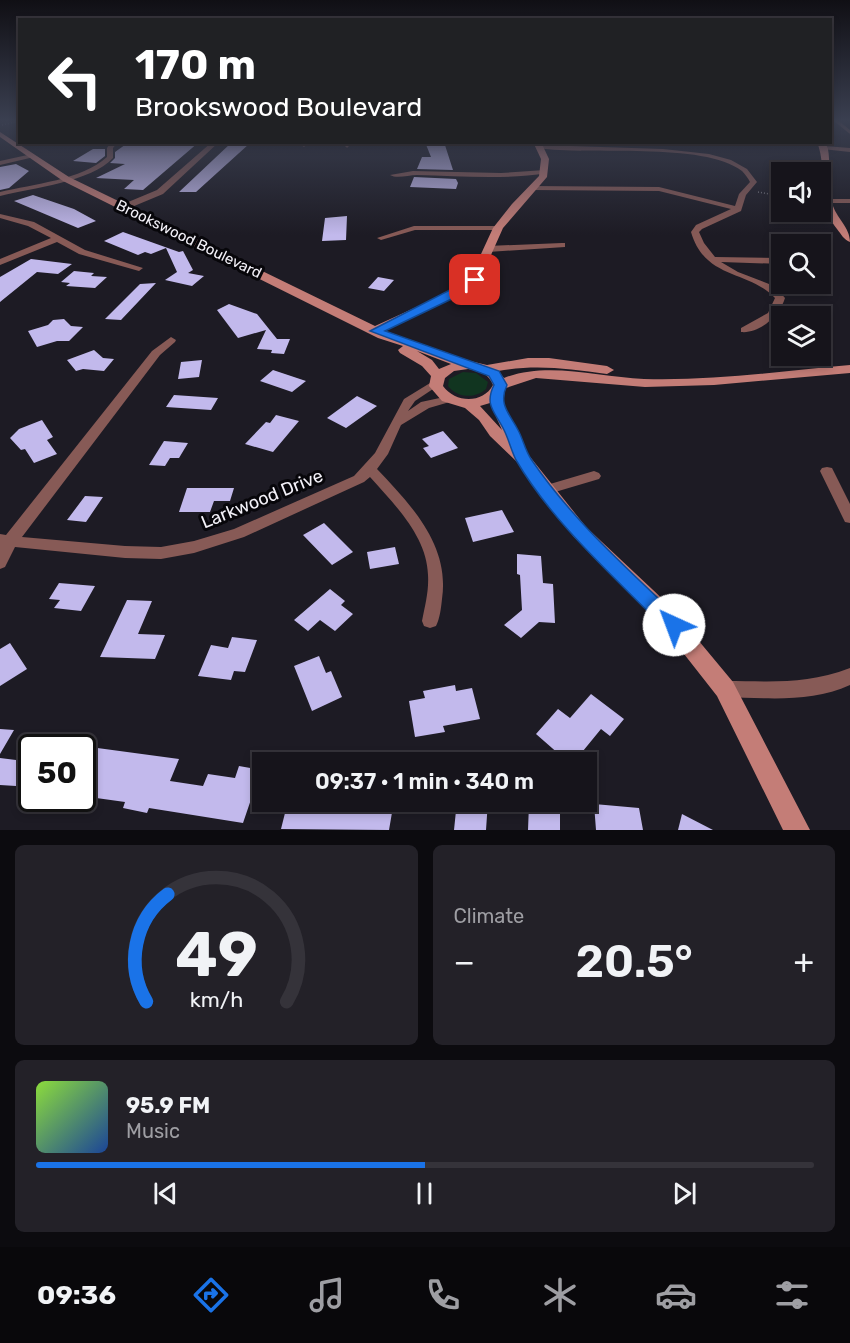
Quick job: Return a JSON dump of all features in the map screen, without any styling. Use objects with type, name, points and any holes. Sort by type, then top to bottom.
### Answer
[{"type":"main road","name":"Brookswood Boulevard","points":[[35,158],[66,178],[379,333],[468,365]]},
{"type":"main road","points":[[379,333],[469,285],[479,274],[498,228],[545,172],[544,158]]},
{"type":"main road","points":[[831,212],[850,239]]},
{"type":"main road","name":"Brookswood Boulevard","points":[[379,333],[426,363],[437,379]]},
{"type":"main road","points":[[485,369],[549,362],[672,382]]},
{"type":"main road","points":[[522,458],[511,430],[498,408],[498,390],[494,374],[468,365],[450,368],[437,379],[440,394],[449,399],[468,403],[486,400],[498,390],[522,376],[536,374],[645,383],[714,381],[850,369]]},
{"type":"main road","points":[[468,403],[522,458],[580,532],[662,612],[725,689],[797,830]]},
{"type":"street","points":[[0,163],[24,158]]},
{"type":"street","points":[[0,194],[93,170],[106,163],[110,158]]},
{"type":"street","points":[[124,207],[160,192],[198,158]]},
{"type":"street","points":[[711,158],[726,160],[746,169],[754,182],[747,190],[738,209],[699,227],[695,232],[697,240],[711,259],[732,274],[768,288],[780,298],[779,306],[769,319],[745,330]]},
{"type":"street","points":[[393,176],[413,173],[501,175],[545,172]]},
{"type":"street","points":[[532,188],[659,189],[738,209]]},
{"type":"street","points":[[831,201],[850,201]]},
{"type":"street","points":[[0,216],[31,224],[82,252],[139,268]]},
{"type":"street","points":[[381,238],[414,228],[498,228]]},
{"type":"street","points":[[0,262],[22,251],[57,239]]},
{"type":"street","points":[[488,249],[562,245]]},
{"type":"street","points":[[711,259],[771,261]]},
{"type":"street","points":[[0,563],[5,541],[156,353],[171,340]]},
{"type":"street","name":"Larkwood Drive","points":[[5,541],[125,552],[161,552],[194,547],[239,533],[359,479],[371,470],[384,451],[406,403],[437,379]]},
{"type":"street","points":[[398,422],[425,405],[449,399]]},
{"type":"street","points":[[371,470],[425,537],[435,562],[436,592],[430,621]]},
{"type":"street","points":[[827,471],[850,518]]},
{"type":"street","points":[[545,490],[594,476]]},
{"type":"street","points":[[725,689],[815,687],[841,682],[850,676]]},
{"type":"path","points":[[747,190],[771,194]]},
{"type":"green space","points":[[463,372],[476,373],[488,382],[486,389],[472,396],[456,393],[448,386],[449,379]]},
{"type":"building","points":[[78,158],[103,158],[96,163],[73,161]]},
{"type":"building","points":[[115,158],[181,158],[143,190],[124,189],[134,180],[96,178],[125,164],[110,163]]},
{"type":"building","points":[[215,158],[234,158],[196,192],[179,192]]},
{"type":"building","points":[[422,158],[449,158],[453,170],[417,169]]},
{"type":"building","points":[[16,164],[29,171],[9,188],[0,190],[0,167]]},
{"type":"building","points":[[414,177],[456,179],[458,183],[456,189],[410,187]]},
{"type":"building","points":[[33,195],[74,209],[96,221],[78,228],[14,201]]},
{"type":"building","points":[[347,216],[346,240],[322,241],[325,218]]},
{"type":"building","points":[[123,232],[179,252],[183,251],[193,270],[188,273],[204,276],[192,286],[165,280],[177,272],[166,248],[151,254],[145,252],[138,255],[104,241]]},
{"type":"building","points":[[31,259],[72,264],[58,274],[37,272],[0,302],[0,277]]},
{"type":"building","points":[[74,271],[94,273],[91,276],[107,277],[95,288],[66,286],[70,283],[61,282]]},
{"type":"building","points":[[378,277],[394,280],[384,291],[368,288]]},
{"type":"building","points":[[156,283],[121,320],[105,319],[140,284]]},
{"type":"building","points":[[229,304],[257,314],[277,339],[290,339],[284,354],[257,349],[266,330],[238,338],[217,310]]},
{"type":"building","points":[[64,319],[71,326],[83,327],[69,341],[57,341],[37,347],[28,331],[48,325],[53,320]]},
{"type":"building","points":[[94,350],[103,358],[114,359],[104,371],[83,369],[76,371],[67,360]]},
{"type":"building","points":[[202,360],[199,377],[178,379],[181,362]]},
{"type":"building","points":[[273,370],[306,381],[292,392],[260,381]]},
{"type":"building","points":[[174,395],[218,398],[211,410],[166,407]]},
{"type":"building","points":[[357,396],[377,406],[346,428],[327,418]]},
{"type":"building","points":[[276,415],[299,421],[273,452],[245,444],[266,422],[270,423]]},
{"type":"building","points":[[42,420],[53,437],[47,440],[57,454],[34,463],[25,449],[21,450],[10,438],[19,429]]},
{"type":"building","points":[[443,431],[458,448],[431,458],[423,448],[429,446],[422,439]]},
{"type":"building","points":[[164,441],[188,443],[179,458],[170,458],[165,466],[149,465]]},
{"type":"building","points":[[187,488],[234,488],[230,501],[214,501],[210,512],[179,512]]},
{"type":"building","points":[[85,496],[103,497],[86,522],[67,520]]},
{"type":"building","points":[[502,510],[514,532],[473,542],[465,518]]},
{"type":"building","points":[[324,523],[353,552],[332,565],[303,535]]},
{"type":"building","points":[[395,547],[399,564],[370,569],[367,552]]},
{"type":"building","points":[[517,554],[541,556],[543,583],[553,584],[555,623],[539,622],[521,638],[504,625],[522,610]]},
{"type":"building","points":[[59,583],[95,586],[81,611],[54,608],[60,600],[49,599]]},
{"type":"building","points":[[330,589],[345,601],[341,605],[353,614],[335,631],[320,620],[308,631],[294,620]]},
{"type":"building","points":[[127,600],[152,601],[138,634],[165,635],[155,659],[100,657]]},
{"type":"building","points":[[232,637],[257,640],[245,672],[234,671],[231,680],[198,676],[211,645],[228,648]]},
{"type":"building","points":[[10,643],[27,669],[0,686],[0,649]]},
{"type":"building","points":[[319,656],[326,673],[331,671],[342,697],[312,711],[294,666]]},
{"type":"building","points":[[455,685],[456,691],[472,688],[480,719],[443,726],[445,732],[415,737],[409,701],[425,698],[423,691]]},
{"type":"building","points":[[591,694],[624,719],[610,736],[601,729],[582,752],[557,752],[536,734],[558,709],[570,718]]},
{"type":"building","points":[[0,729],[14,730],[0,754]]},
{"type":"building","points":[[96,748],[179,759],[170,781],[203,786],[208,774],[235,778],[239,766],[252,768],[252,796],[243,823],[149,808],[147,813],[123,808],[125,802],[96,798]]},
{"type":"building","points":[[0,758],[18,760],[18,786],[0,785]]},
{"type":"building","points":[[597,804],[639,808],[643,830],[596,830],[595,812],[597,812]]},
{"type":"building","points":[[285,812],[392,812],[389,830],[281,829]]},
{"type":"building","points":[[456,812],[487,812],[486,830],[454,830]]},
{"type":"building","points":[[529,812],[560,812],[560,830],[528,830]]},
{"type":"building","points":[[682,814],[713,830],[678,830]]},
{"type":"route","points":[[475,280],[460,291],[375,331],[453,360],[480,367],[494,374],[500,385],[495,395],[498,408],[511,430],[522,458],[580,532],[674,625]]}]
